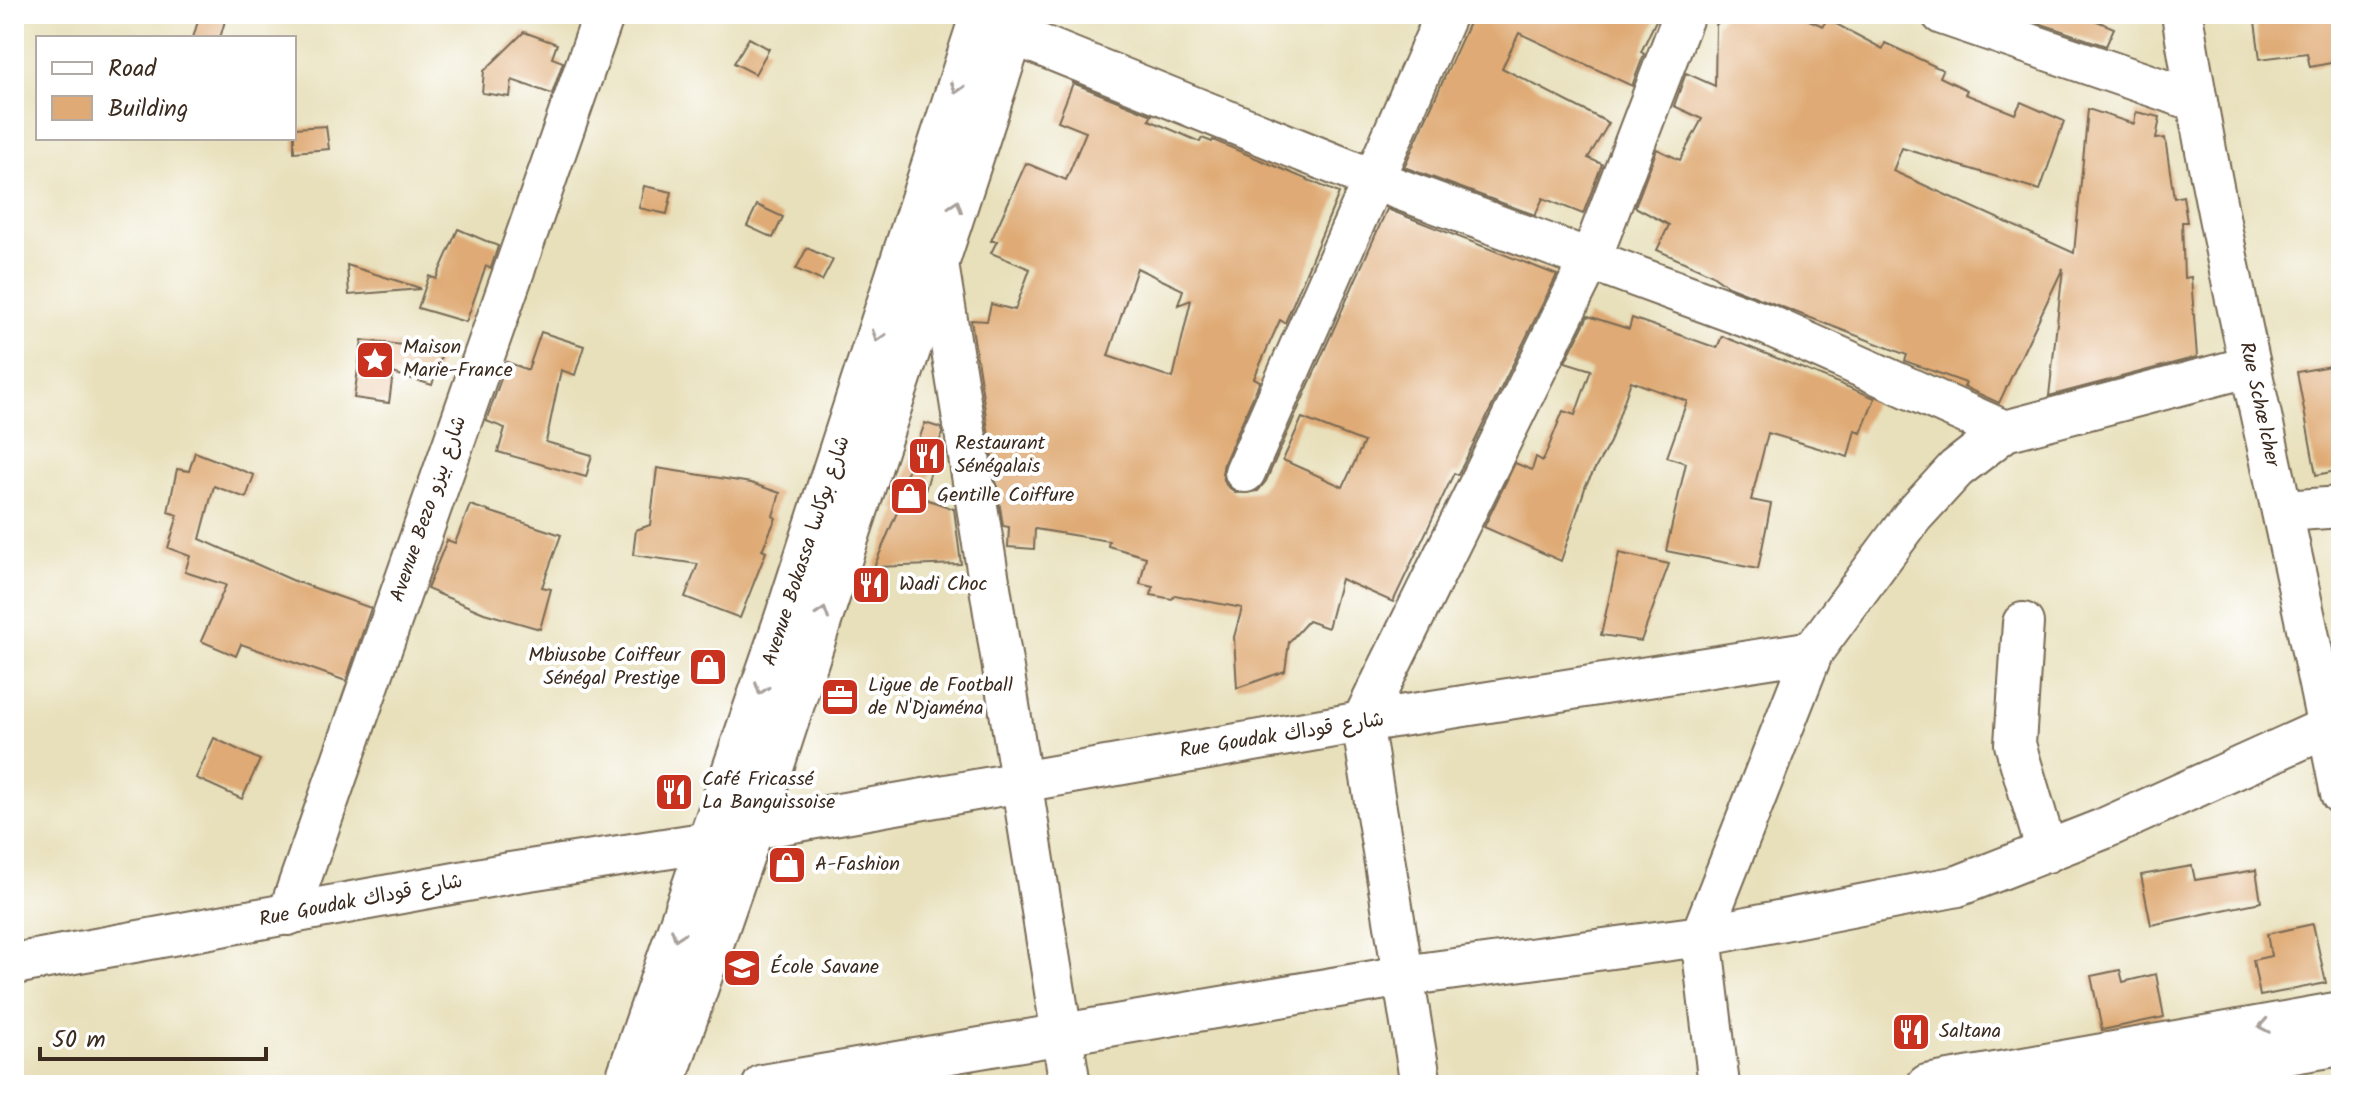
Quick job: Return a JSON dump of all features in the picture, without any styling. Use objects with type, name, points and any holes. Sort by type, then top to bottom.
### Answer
[{"type":"street","name":"Avenue Bezo شارع بيزو","points":[[288,915],[604,14]]},
{"type":"street","points":[[1245,472],[1446,14]]},
{"type":"street","points":[[1421,1085],[1362,722],[1591,258],[1684,14]]},
{"type":"street","points":[[1942,14],[2196,101]]},
{"type":"street","name":"Rue Schœlcher","points":[[2182,14],[2248,367],[2335,727],[2341,794]]},
{"type":"street","points":[[991,19],[1374,180],[1768,325],[2005,431]]},
{"type":"street","name":"Avenue Bokassa شارع بوكاسا","points":[[664,1085],[753,829],[937,262],[991,19]]},
{"type":"street","name":"Avenue Bokassa شارع بوكاسا","points":[[624,1085],[709,842],[898,276],[991,19]]},
{"type":"street","points":[[937,262],[1070,1085]]},
{"type":"street","points":[[1719,1085],[1701,936],[1813,651],[1912,517],[1956,469],[2005,431],[2248,367]]},
{"type":"street","points":[[2284,511],[2341,507]]},
{"type":"street","points":[[2023,623],[2015,744],[2047,852]]},
{"type":"street","name":"Rue Goudak شارع قوداك","points":[[753,829],[1022,779],[1813,651]]},
{"type":"street","points":[[763,1085],[1403,976],[1701,936],[1958,886],[2047,852],[2335,727]]},
{"type":"street","name":"Rue Goudak شارع قوداك","points":[[14,964],[510,873],[709,842]]},
{"type":"street","points":[[1927,1085],[2341,1012]]},
{"type":"street","points":[[2103,1085],[2341,1045]]},
{"type":"building","points":[[200,14],[227,14],[221,36],[194,36]]},
{"type":"building","points":[[1473,14],[1659,14],[1641,52],[1644,54],[1632,86],[1519,33],[1502,68],[1609,123],[1588,158],[1602,164],[1583,214],[1543,198],[1535,215],[1404,167]]},
{"type":"building","points":[[1725,14],[1795,14],[1823,26],[1827,19],[1883,49],[1885,43],[1943,70],[1940,77],[1967,90],[1965,94],[2015,114],[2021,102],[2064,121],[2040,190],[1902,148],[1893,171],[2074,253],[2088,109],[2134,124],[2136,112],[2160,117],[2156,139],[2165,138],[2174,198],[2183,196],[2187,222],[2182,222],[2184,278],[2191,277],[2197,357],[2049,396],[2063,268],[1999,403],[1964,387],[1966,383],[1905,361],[1907,355],[1728,286],[1711,274],[1657,250],[1669,225],[1635,207],[1657,149],[1680,160],[1702,119],[1674,106],[1686,73],[1715,86],[1716,25]]},
{"type":"building","points":[[2013,14],[2080,14],[2114,28],[2106,46]]},
{"type":"building","points":[[2254,14],[2280,14],[2281,19],[2309,14],[2341,14],[2341,61],[2310,67],[2307,53],[2260,59]]},
{"type":"building","points":[[524,32],[557,44],[552,58],[563,62],[552,94],[512,80],[510,97],[482,93],[484,71]]},
{"type":"building","points":[[749,38],[769,49],[755,74],[734,63]]},
{"type":"building","points":[[1073,83],[1152,115],[1149,120],[1200,142],[1202,138],[1213,140],[1339,193],[1285,323],[1280,320],[1254,378],[1260,381],[1224,463],[1222,474],[1226,485],[1236,493],[1258,491],[1266,481],[1387,209],[1557,275],[1458,475],[1454,473],[1393,602],[1341,579],[1328,628],[1308,621],[1289,642],[1285,671],[1237,688],[1234,637],[1242,608],[1175,595],[1172,599],[1151,595],[1153,587],[1140,584],[1146,557],[1108,546],[1109,541],[1035,529],[1034,549],[1008,547],[1009,527],[1003,526],[971,320],[987,321],[991,304],[1015,310],[1030,269],[991,253],[997,241],[991,241],[1026,163],[1066,180],[1086,132],[1058,121]],"holes":[[[1137,268],[1183,290],[1178,305],[1191,300],[1173,378],[1108,356]],[[1302,418],[1364,442],[1343,487],[1283,460]]]},
{"type":"building","points":[[326,126],[329,149],[294,152],[296,128]]},
{"type":"building","points":[[644,186],[672,192],[667,214],[639,208]]},
{"type":"building","points":[[757,205],[783,217],[773,238],[747,226]]},
{"type":"building","points":[[458,229],[498,246],[491,268],[486,266],[466,322],[418,308],[429,276],[436,279]]},
{"type":"building","points":[[807,248],[833,260],[822,281],[796,269]]},
{"type":"building","points":[[347,265],[420,288],[420,289],[349,295]]},
{"type":"building","points":[[1588,316],[1629,329],[1632,318],[1717,348],[1722,336],[1875,398],[1861,433],[1855,430],[1848,457],[1768,433],[1751,500],[1771,504],[1758,569],[1666,551],[1686,463],[1667,457],[1687,401],[1631,381],[1610,442],[1586,485],[1561,561],[1484,527],[1515,463],[1532,470],[1536,457],[1543,461],[1563,411],[1575,415],[1591,370],[1565,362]]},
{"type":"building","points":[[541,332],[584,346],[575,375],[561,370],[546,442],[592,455],[586,477],[498,452],[505,428],[486,421],[507,362],[528,370]]},
{"type":"building","points":[[362,340],[443,350],[432,385],[393,373],[389,403],[354,398]]},
{"type":"building","points":[[2341,364],[2341,470],[2316,475],[2297,372]]},
{"type":"building","points":[[925,423],[941,428],[942,433],[923,498],[954,509],[961,564],[874,567],[898,510],[894,509]]},
{"type":"building","points":[[195,452],[254,475],[246,498],[214,486],[200,539],[292,580],[371,608],[346,681],[241,644],[236,656],[201,641],[226,585],[185,572],[190,556],[168,548],[178,515],[168,512],[177,469],[189,471]]},
{"type":"building","points":[[657,468],[751,483],[780,493],[773,516],[776,518],[762,550],[766,552],[740,618],[685,597],[698,564],[633,555],[636,530],[650,525]]},
{"type":"building","points":[[470,505],[561,535],[542,587],[551,589],[540,629],[484,613],[427,589],[447,540],[455,543]]},
{"type":"building","points":[[1619,553],[1669,564],[1641,641],[1601,635]]},
{"type":"building","points":[[214,738],[260,760],[242,799],[196,778]]},
{"type":"building","points":[[2192,866],[2195,880],[2256,870],[2261,902],[2151,925],[2141,875]]},
{"type":"building","points":[[2313,924],[2326,983],[2260,996],[2253,960],[2271,956],[2267,934]]},
{"type":"building","points":[[2120,970],[2123,982],[2156,974],[2164,1017],[2102,1030],[2091,976]]},
{"type":"place","name":"Maison Marie-France","points":[[375,360]]},
{"type":"place","name":"Restaurant Sénégalais","points":[[927,456]]},
{"type":"place","name":"Gentille Coiffure","points":[[909,496]]},
{"type":"place","name":"Wadi Choc","points":[[871,585]]},
{"type":"place","name":"Mbiusobe Coiffeur Sénégal Prestige","points":[[708,667]]},
{"type":"place","name":"Ligue de Football de N'Djaména","points":[[840,697]]},
{"type":"place","name":"Café Fricassé La Banguissoise","points":[[674,792]]},
{"type":"place","name":"A-Fashion","points":[[787,865]]},
{"type":"place","name":"École Savane","points":[[742,968]]},
{"type":"place","name":"Saltana","points":[[1911,1032]]}]
